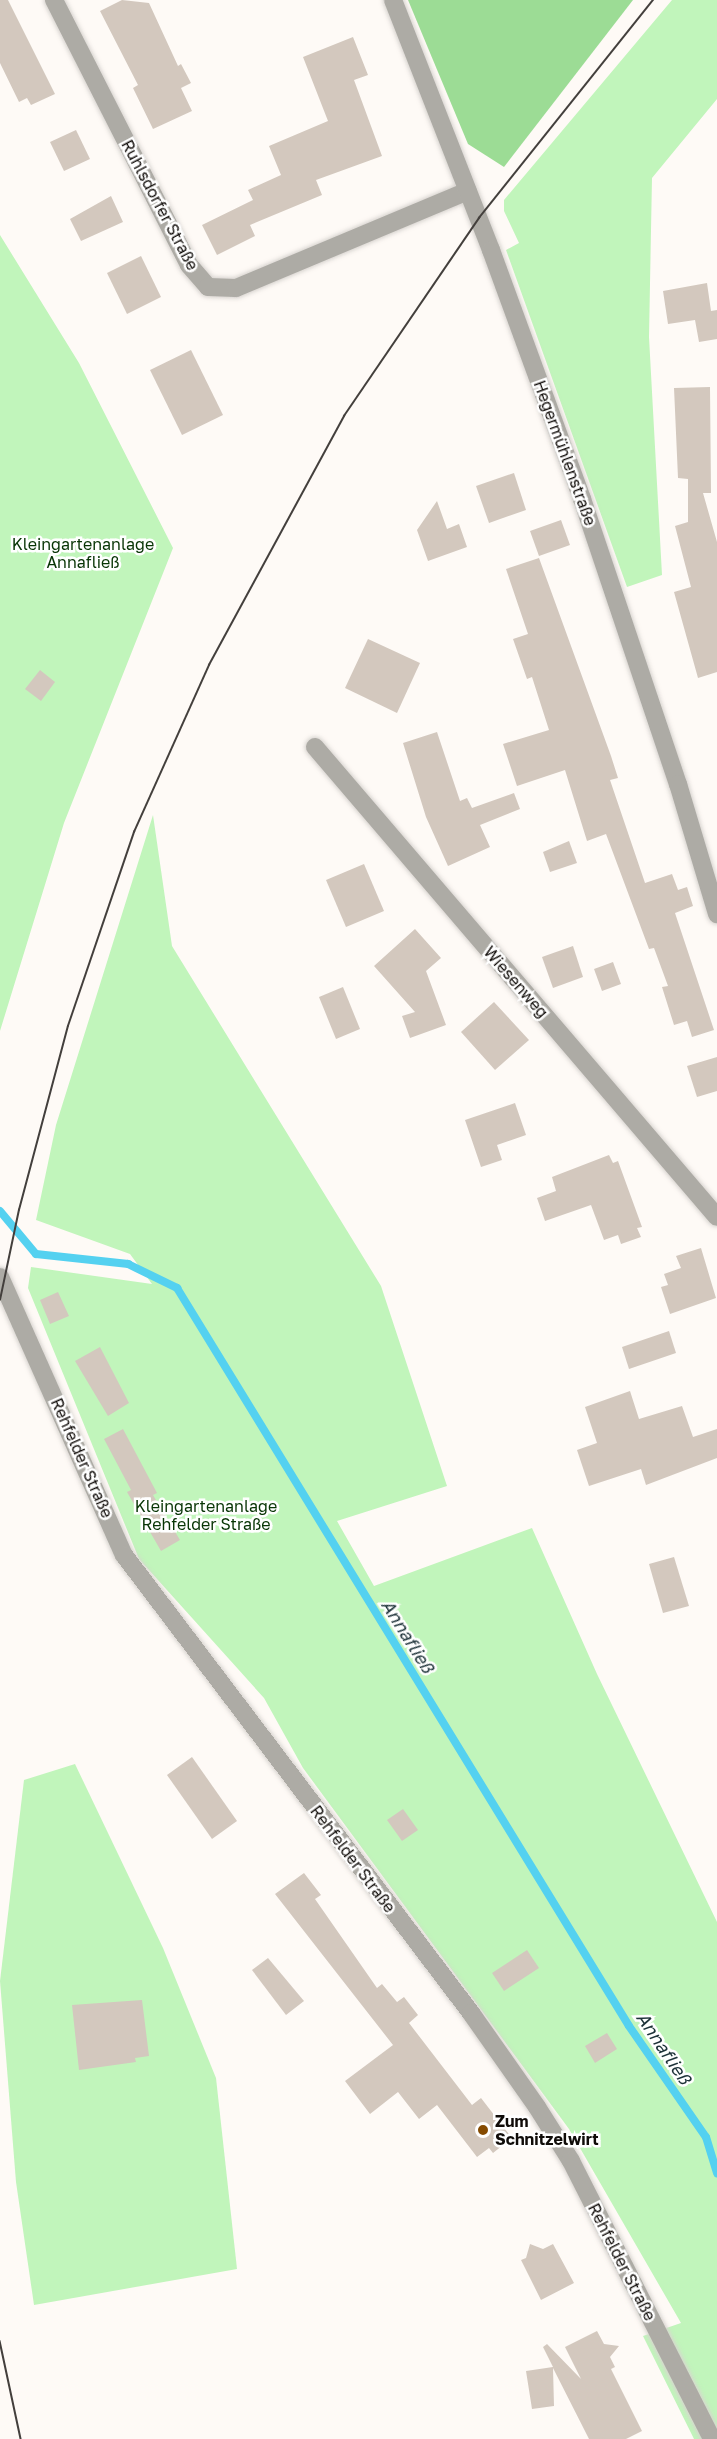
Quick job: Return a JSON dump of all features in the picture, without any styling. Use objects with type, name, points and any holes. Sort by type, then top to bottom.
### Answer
[{"type":"street","name":"Ruhlsdorfer Straße","points":[[54,0],[189,265],[208,287],[236,288],[468,191]]},
{"type":"street","name":"Hegermühlenstraße","points":[[393,0],[468,191],[582,499],[713,887],[717,914]]},
{"type":"street","name":"Wiesenweg","points":[[315,747],[717,1217]]},
{"type":"street","name":"Rehfelder Straße","points":[[0,1277],[124,1555],[471,2013],[537,2107],[571,2162],[712,2439]]},
{"type":"green space","points":[[408,0],[633,0],[504,167],[468,144]]},
{"type":"green space","points":[[672,0],[717,0],[717,99],[652,178],[649,337],[662,575],[627,587],[506,250],[519,243],[504,211],[504,200]]},
{"type":"green space","name":"Kleingartenanlage Annafließ","points":[[0,235],[79,363],[173,548],[64,823],[0,1031]]},
{"type":"green space","name":"Kleingartenanlage Rehfelder Straße","points":[[153,815],[172,946],[381,1286],[447,1486],[337,1521],[374,1586],[532,1528],[597,1674],[717,1922],[717,2439],[694,2439],[643,2336],[681,2323],[569,2129],[303,1768],[264,1698],[139,1559],[28,1288],[31,1267],[152,1284],[130,1254],[36,1220],[56,1125]]},
{"type":"green space","points":[[75,1764],[163,1948],[216,2078],[237,2269],[34,2305],[16,2182],[0,1981],[24,1780]]},
{"type":"building","points":[[0,0],[8,0],[55,94],[31,105],[27,98],[19,102],[0,63]]},
{"type":"building","points":[[122,0],[149,3],[178,66],[181,64],[191,83],[181,88],[192,111],[153,129],[133,88],[138,85],[100,11]]},
{"type":"building","points":[[353,37],[368,75],[354,80],[382,156],[316,180],[322,195],[250,225],[255,236],[217,255],[202,225],[253,200],[248,190],[281,175],[269,146],[328,121],[303,57]]},
{"type":"building","points":[[76,130],[90,159],[64,171],[50,142]]},
{"type":"building","points":[[111,196],[123,222],[81,241],[70,219]]},
{"type":"building","points":[[141,256],[161,297],[127,314],[107,273]]},
{"type":"building","points":[[707,283],[711,311],[717,310],[717,339],[699,342],[695,320],[668,324],[663,291]]},
{"type":"building","points":[[191,350],[223,415],[182,435],[150,370]]},
{"type":"building","points":[[710,387],[711,493],[703,493],[717,542],[717,672],[698,678],[674,592],[691,587],[675,526],[688,522],[688,479],[678,478],[674,388]]},
{"type":"building","points":[[514,473],[526,510],[489,523],[476,486]]},
{"type":"building","points":[[437,501],[447,529],[459,524],[467,547],[428,561],[417,530]]},
{"type":"building","points":[[561,520],[570,545],[539,556],[530,531]]},
{"type":"building","points":[[539,558],[611,756],[618,778],[610,780],[645,883],[672,874],[678,890],[687,887],[693,906],[675,913],[714,1030],[692,1037],[687,1021],[674,1025],[662,987],[668,986],[654,948],[649,949],[606,834],[587,841],[565,770],[517,786],[503,744],[549,730],[532,677],[527,679],[513,639],[528,634],[506,569]]},
{"type":"building","points":[[368,639],[420,663],[397,713],[345,688]]},
{"type":"building","points":[[40,670],[55,682],[41,701],[25,689]]},
{"type":"building","points":[[437,732],[460,801],[467,798],[472,808],[514,793],[520,809],[480,825],[490,847],[448,866],[426,817],[403,743]]},
{"type":"building","points":[[569,841],[577,863],[550,872],[543,852]]},
{"type":"building","points":[[364,864],[384,911],[346,927],[326,880]]},
{"type":"building","points":[[415,929],[441,958],[426,971],[446,1025],[410,1038],[402,1016],[415,1012],[374,966]]},
{"type":"building","points":[[573,946],[583,977],[553,988],[542,957]]},
{"type":"building","points":[[613,962],[621,984],[602,991],[594,969]]},
{"type":"building","points":[[343,987],[360,1029],[336,1039],[319,997]]},
{"type":"building","points":[[494,1002],[529,1040],[495,1070],[461,1032]]},
{"type":"building","points":[[717,1057],[717,1091],[697,1097],[687,1066]]},
{"type":"building","points":[[515,1103],[526,1135],[497,1145],[502,1160],[481,1167],[465,1120]]},
{"type":"building","points":[[609,1155],[613,1163],[618,1161],[642,1227],[637,1228],[641,1237],[621,1244],[618,1235],[604,1240],[591,1205],[545,1221],[537,1198],[556,1191],[552,1177]]},
{"type":"building","points":[[701,1248],[716,1298],[670,1314],[661,1287],[668,1285],[664,1274],[681,1268],[676,1256]]},
{"type":"building","points":[[58,1292],[69,1316],[50,1324],[40,1300]]},
{"type":"building","points":[[669,1331],[676,1353],[629,1369],[622,1347]]},
{"type":"building","points":[[100,1347],[129,1403],[108,1416],[75,1361]]},
{"type":"building","points":[[630,1391],[639,1419],[682,1406],[693,1437],[717,1429],[717,1458],[646,1485],[641,1469],[589,1486],[577,1450],[597,1443],[585,1407]]},
{"type":"building","points":[[123,1429],[157,1493],[153,1495],[180,1540],[161,1551],[127,1492],[131,1490],[104,1439]]},
{"type":"building","points":[[674,1557],[689,1606],[663,1613],[649,1564]]},
{"type":"building","points":[[192,1757],[237,1821],[212,1839],[167,1775]]},
{"type":"building","points":[[403,1809],[418,1830],[402,1841],[387,1820]]},
{"type":"building","points":[[304,1873],[321,1895],[315,1899],[377,1988],[382,1984],[397,2002],[404,1997],[418,2015],[409,2023],[472,2105],[481,2098],[512,2138],[493,2153],[489,2148],[477,2157],[437,2105],[419,2119],[398,2092],[370,2114],[345,2081],[393,2045],[275,1894]]},
{"type":"building","points":[[527,1950],[539,1968],[504,1991],[492,1973]]},
{"type":"building","points":[[268,1958],[304,2001],[286,2015],[252,1970]]},
{"type":"building","points":[[142,2000],[149,2056],[135,2058],[136,2062],[79,2070],[72,2005]]},
{"type":"building","points":[[607,2033],[617,2049],[595,2063],[585,2046]]},
{"type":"building","points":[[530,2244],[543,2249],[553,2244],[574,2283],[541,2300],[521,2260],[526,2258]]},
{"type":"building","points":[[597,2331],[604,2344],[619,2346],[610,2357],[615,2367],[611,2369],[642,2431],[626,2439],[589,2439],[553,2368],[554,2406],[532,2409],[526,2371],[553,2367],[543,2347],[547,2344],[581,2379],[565,2347]]},
{"type":"waterway","name":"Annafließ","points":[[0,1211],[36,1254],[128,1264],[177,1288],[629,2026],[706,2137],[717,2173]]},
{"type":"tram line","points":[[0,1300],[19,1210],[68,1026],[134,832],[209,665],[344,416],[479,218],[653,0]]},
{"type":"tram line","points":[[0,2341],[21,2439]]},
{"type":"place","name":"Zum Schnitzelwirt","points":[[483,2130]]}]
